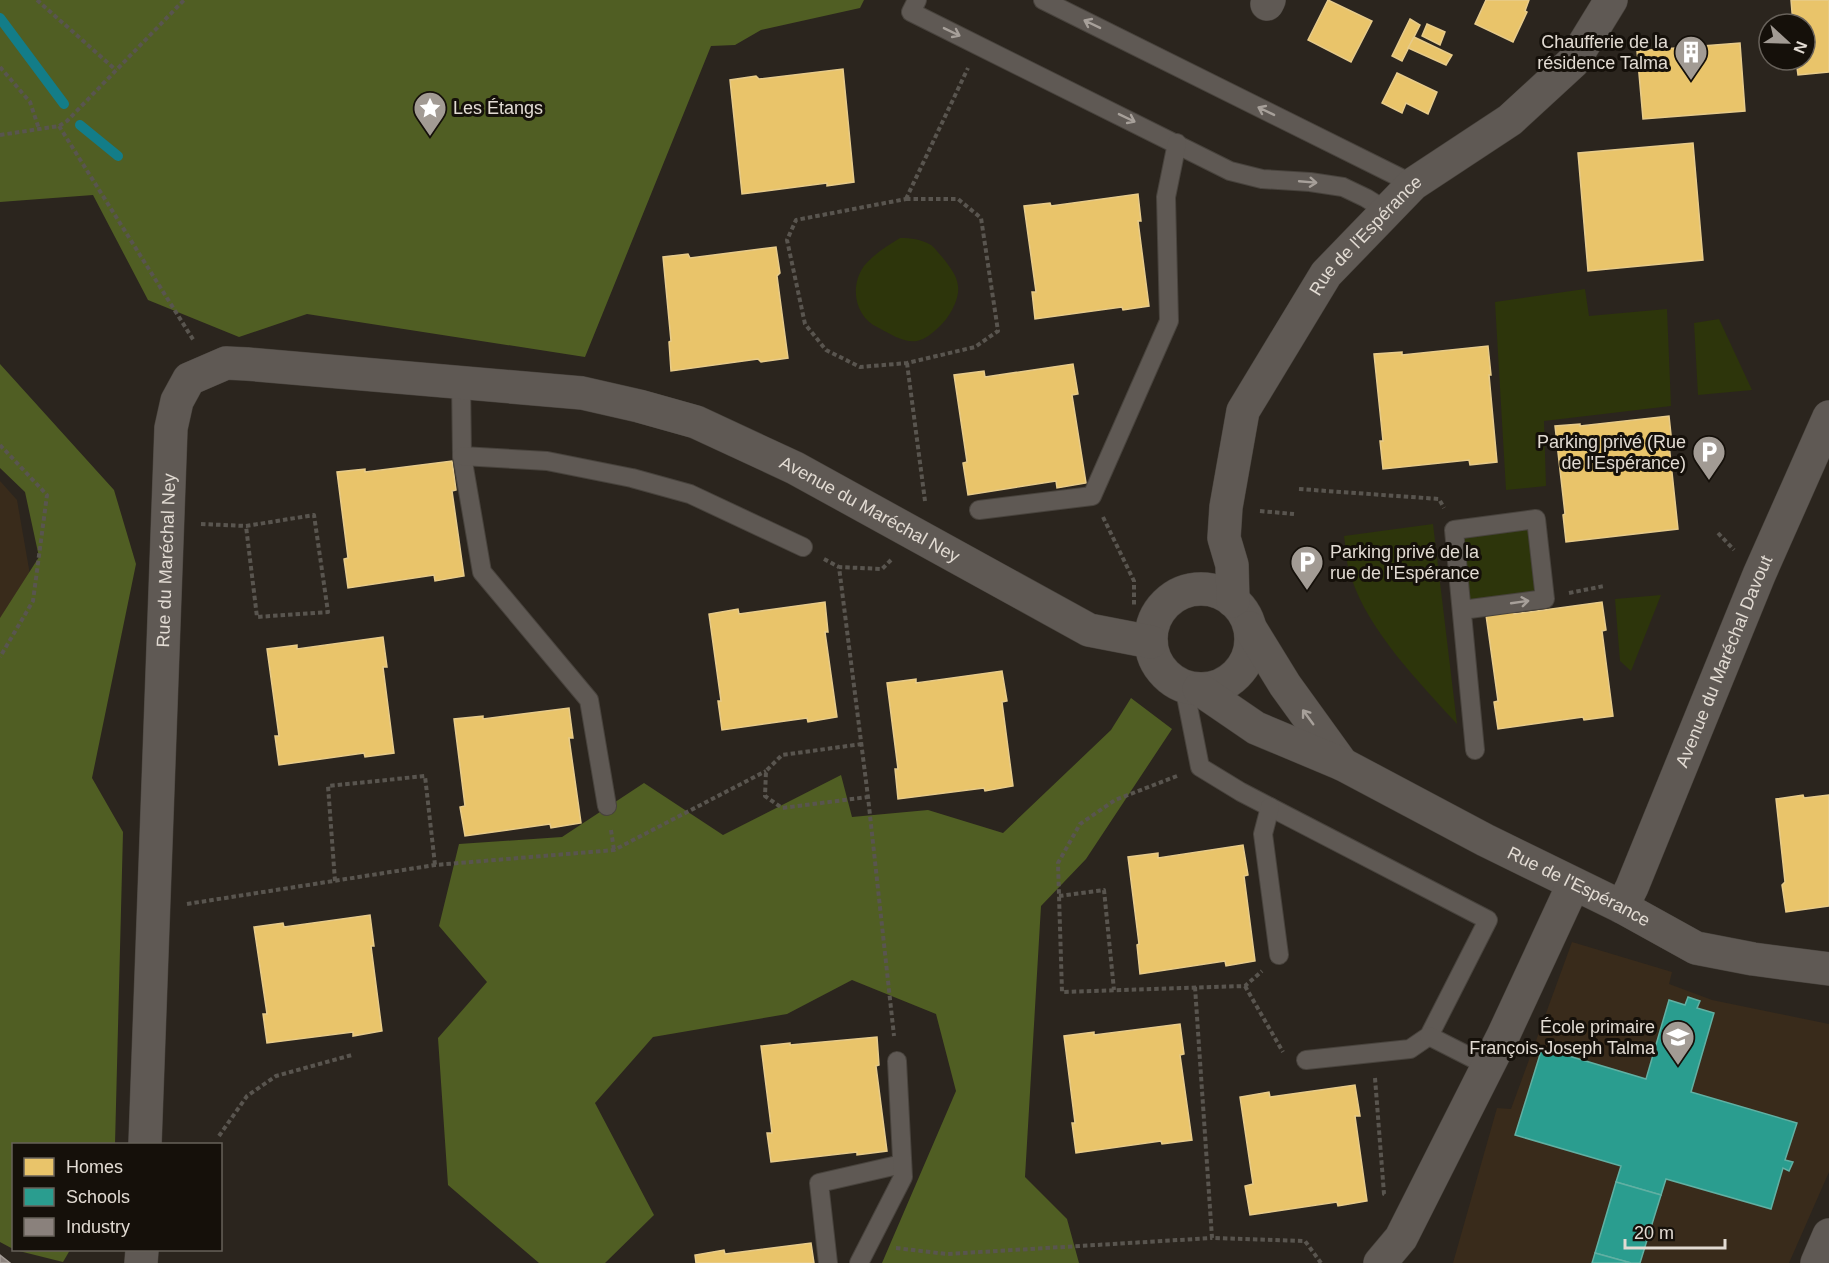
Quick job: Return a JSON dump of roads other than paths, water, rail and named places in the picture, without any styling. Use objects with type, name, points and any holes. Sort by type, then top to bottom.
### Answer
[{"type":"street","name":"Rue de l'Espérance","points":[[1233,601],[1232,565],[1224,538],[1226,507],[1243,411],[1326,274],[1413,184],[1510,120],[1573,63],[1611,0]]},
{"type":"street","name":"Rue du Maréchal Ney","points":[[145,1143],[171,428],[177,401],[189,379],[226,363],[582,393]]},
{"type":"street","name":"Avenue du Maréchal Ney","points":[[582,393],[696,422],[795,468],[1089,630],[1151,642]]},
{"type":"street","name":"Avenue du Maréchal Davout","points":[[1622,907],[1759,575],[1829,417]]},
{"type":"street","points":[[1186,591],[1224,538]]},
{"type":"street","points":[[1203,589],[1219,592],[1233,601],[1243,613],[1250,628],[1247,658],[1239,671],[1228,681],[1214,687],[1191,688],[1171,680],[1161,669],[1154,656],[1151,642],[1153,626],[1160,610],[1172,598],[1186,591],[1203,589]]},
{"type":"street","name":"Rue de l'Espérance","points":[[1250,628],[1285,685],[1342,764]]},
{"type":"street","name":"Rue de l'Espérance","points":[[1191,688],[1256,728],[1342,764],[1573,885],[1622,907],[1696,948],[1753,959],[1829,969]]},
{"type":"street","points":[[1380,1263],[1401,1238],[1488,1066],[1573,885]]},
{"type":"street","points":[[1817,1263],[1829,1235]]},
{"type":"lane","points":[[917,0],[911,12],[1230,171],[1262,179],[1343,187],[1387,211]]},
{"type":"lane","points":[[1043,0],[1413,184]]},
{"type":"lane","points":[[979,510],[1092,496],[1169,321],[1166,197],[1177,143]]},
{"type":"lane","points":[[461,382],[462,456],[482,572],[589,700],[607,806]]},
{"type":"lane","points":[[462,456],[547,461],[632,478],[690,494],[803,548]]},
{"type":"lane","points":[[1462,610],[1545,599],[1536,519],[1454,530],[1475,750]]},
{"type":"lane","points":[[1191,688],[1200,767],[1270,807],[1488,920],[1429,1036],[1410,1049],[1306,1060]]},
{"type":"lane","points":[[1270,807],[1263,834],[1279,956]]},
{"type":"lane","points":[[1429,1036],[1488,1066]]},
{"type":"lane","points":[[859,1263],[903,1177],[897,1061]]},
{"type":"lane","points":[[828,1263],[819,1183],[902,1164]]},
{"type":"waterway","points":[[0,18],[64,104]]},
{"type":"waterway","points":[[80,125],[118,156]]},
{"type":"place","name":"Chaufferie de la résidence Talma","points":[[1691,81]]},
{"type":"place","name":"Les Étangs","points":[[430,137]]},
{"type":"place","name":"Parking privé (Rue de l'Espérance)","points":[[1709,481]]},
{"type":"place","name":"Parking privé de la rue de l'Espérance","points":[[1307,591]]},
{"type":"place","name":"École primaire François-Joseph Talma","points":[[1678,1066]]}]
